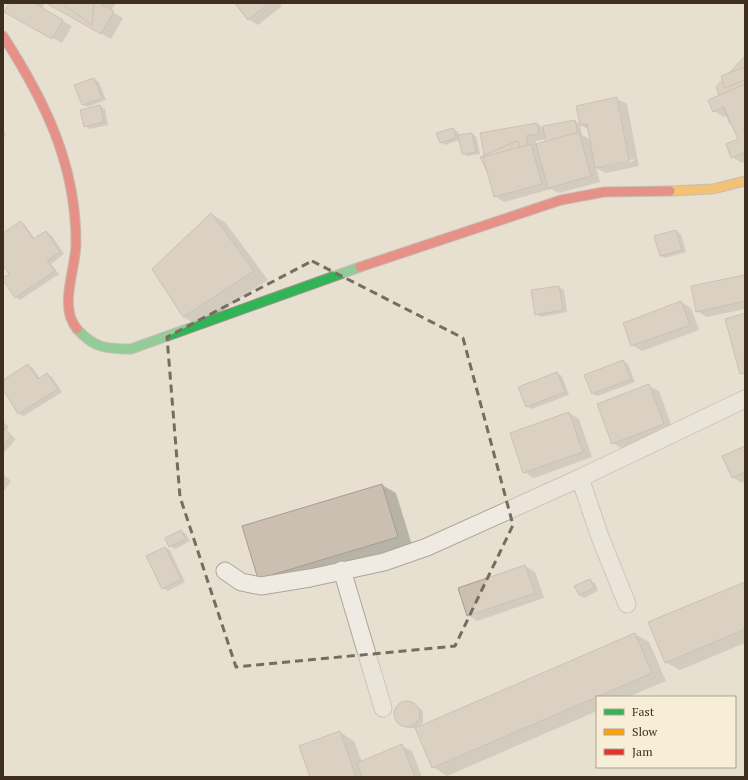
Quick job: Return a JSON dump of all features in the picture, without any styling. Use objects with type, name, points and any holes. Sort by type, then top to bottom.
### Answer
[{"type":"street","points":[[3,36],[28,74],[48,113],[65,158],[73,190],[76,245],[69,305],[71,321],[84,336],[104,348],[131,349],[375,262],[561,200],[604,192],[639,193],[713,189],[745,181]]},
{"type":"lane","points":[[226,571],[240,582],[262,586],[310,578],[384,562],[427,547],[580,478],[745,399]]},
{"type":"lane","points":[[580,478],[600,537],[627,604]]},
{"type":"lane","points":[[342,570],[383,708]]},
{"type":"highlighted area","points":[[312,261],[463,338],[513,525],[455,646],[236,667],[180,497],[167,337]]},
{"type":"building","points":[[9,3],[34,3],[63,20],[52,39],[4,12]]},
{"type":"building","points":[[46,3],[103,3],[102,5],[114,11],[101,34]]},
{"type":"building","points":[[61,3],[94,3],[92,25]]},
{"type":"building","points":[[235,3],[269,3],[248,20]]},
{"type":"building","points":[[235,3],[269,3],[248,20]]},
{"type":"building","points":[[745,56],[745,119],[730,124],[716,87]]},
{"type":"building","points":[[745,67],[745,80],[725,88],[721,76]]},
{"type":"building","points":[[94,78],[102,98],[82,105],[74,85]]},
{"type":"building","points":[[745,84],[745,152],[731,158],[726,144],[738,139],[724,107],[713,112],[708,100]]},
{"type":"building","points":[[617,97],[629,161],[595,168],[587,124],[580,125],[576,106]]},
{"type":"building","points":[[100,105],[104,122],[84,127],[80,110]]},
{"type":"building","points":[[575,120],[579,139],[546,145],[543,126]]},
{"type":"building","points":[[537,123],[539,134],[526,136],[529,151],[485,159],[480,133]]},
{"type":"building","points":[[453,128],[456,138],[440,143],[436,133]]},
{"type":"building","points":[[579,132],[591,176],[548,188],[536,144]]},
{"type":"building","points":[[472,133],[476,152],[462,154],[458,135]]},
{"type":"building","points":[[517,141],[534,176],[498,193],[480,157]]},
{"type":"building","points":[[531,144],[542,184],[494,197],[483,157]]},
{"type":"building","points":[[211,213],[254,271],[183,317],[152,269]]},
{"type":"building","points":[[21,221],[33,239],[46,231],[60,252],[47,261],[55,271],[15,298],[3,280],[3,278],[9,274],[3,265],[3,233]]},
{"type":"building","points":[[676,230],[682,250],[660,256],[654,236]]},
{"type":"building","points":[[745,275],[745,301],[696,312],[691,286]]},
{"type":"building","points":[[559,286],[563,310],[535,315],[531,290]]},
{"type":"building","points":[[681,301],[690,325],[631,346],[623,323]]},
{"type":"building","points":[[745,313],[745,373],[740,374],[725,319]]},
{"type":"building","points":[[623,360],[631,379],[592,394],[584,375]]},
{"type":"building","points":[[28,364],[38,379],[47,373],[58,389],[18,414],[3,389],[3,380]]},
{"type":"building","points":[[557,372],[565,392],[526,407],[518,387]]},
{"type":"building","points":[[649,384],[664,424],[612,444],[597,404]]},
{"type":"building","points":[[569,412],[583,452],[523,473],[510,433]]},
{"type":"building","points":[[3,428],[12,436],[3,446]]},
{"type":"building","points":[[745,446],[745,472],[732,478],[722,456]]},
{"type":"building","points":[[382,484],[398,537],[258,579],[242,526]]},
{"type":"building","points":[[181,530],[186,539],[169,547],[165,538]]},
{"type":"building","points":[[165,547],[181,579],[162,589],[146,556]]},
{"type":"building","points":[[525,565],[535,593],[467,616],[458,588]]},
{"type":"building","points":[[590,579],[594,588],[579,595],[574,586]]},
{"type":"building","points":[[745,582],[745,629],[665,663],[648,622]]},
{"type":"building","points":[[635,633],[652,673],[432,768],[415,728]]},
{"type":"building","points":[[407,701],[416,705],[420,714],[416,723],[407,727],[398,723],[394,714],[398,705]]},
{"type":"building","points":[[340,731],[356,777],[310,777],[299,746]]},
{"type":"building","points":[[402,744],[415,777],[362,777],[357,763]]},
{"type":"traffic: fast","points":[[77,329],[95,344],[114,349],[131,349],[360,267]]},
{"type":"traffic: slow","points":[[670,191],[713,189],[745,181]]},
{"type":"traffic: jam","points":[[3,36],[45,109],[64,160],[75,214],[76,243],[68,299],[69,310],[77,329]]},
{"type":"traffic: jam","points":[[360,267],[561,200],[604,192],[670,191]]}]
